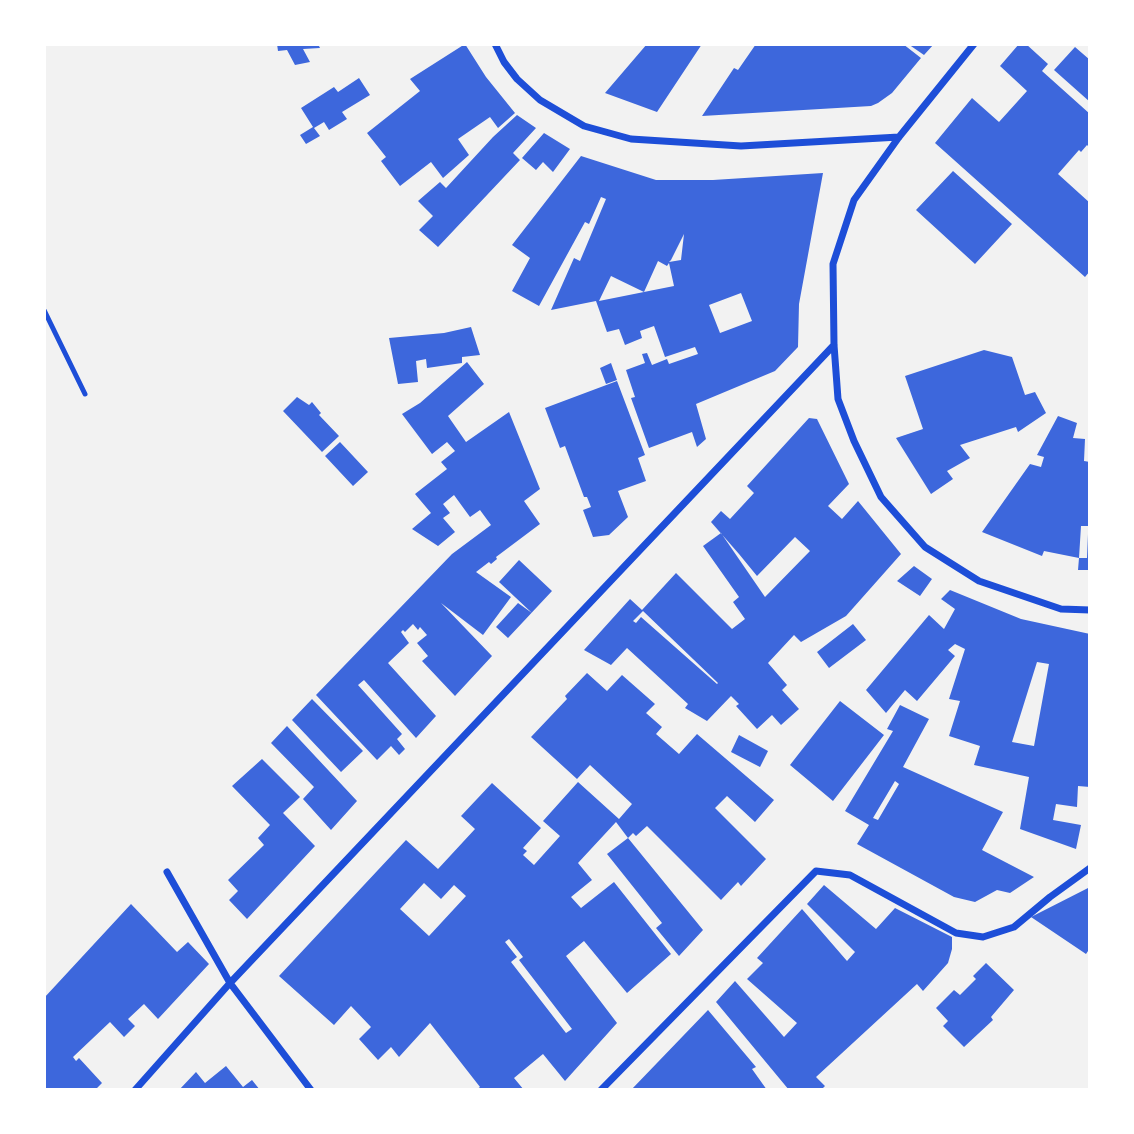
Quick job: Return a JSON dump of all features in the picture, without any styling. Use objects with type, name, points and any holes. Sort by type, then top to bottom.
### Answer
[{"type":"street","points":[[495,44],[517,79],[540,100],[584,126],[631,139],[741,146],[899,137]]},
{"type":"street","points":[[974,44],[899,137],[853,200],[833,264],[838,399],[854,441],[881,497],[925,547],[979,581],[1060,609],[1090,610]]},
{"type":"street","points":[[135,1090],[230,983],[834,345]]},
{"type":"street","points":[[601,1090],[816,872],[850,875],[956,933],[983,937],[1014,927],[1090,868]]},
{"type":"street","points":[[167,872],[230,983],[311,1090]]},
{"type":"lane","points":[[44,310],[85,394]]},
{"type":"building","points":[[277,44],[318,44],[320,48],[303,49],[310,62],[295,65],[287,50],[278,51]]},
{"type":"building","points":[[465,44],[486,77],[515,113],[498,128],[490,117],[458,139],[469,155],[443,178],[431,162],[400,186],[381,161],[386,157],[367,133],[420,91],[410,79]]},
{"type":"building","points":[[647,44],[702,44],[657,112],[605,93]]},
{"type":"building","points":[[756,44],[903,44],[921,58],[892,93],[871,106],[702,116],[734,68],[738,70]]},
{"type":"building","points":[[908,44],[934,44],[924,55]]},
{"type":"building","points":[[1019,44],[1026,44],[1048,64],[1042,71],[1090,114],[1090,148],[1087,145],[1081,152],[1079,150],[1058,174],[1090,203],[1090,271],[1085,277],[935,143],[972,98],[999,122],[1027,91],[1000,66]]},
{"type":"building","points":[[1075,47],[1090,60],[1090,102],[1054,70]]},
{"type":"building","points":[[359,78],[370,95],[342,112],[347,119],[329,130],[324,122],[314,128],[320,136],[306,144],[300,135],[313,127],[301,108],[334,87],[338,92]]},
{"type":"building","points":[[517,115],[536,128],[513,153],[520,160],[438,247],[419,230],[433,216],[418,201],[440,182],[446,188]]},
{"type":"building","points":[[544,133],[570,149],[553,172],[543,162],[536,170],[522,158]]},
{"type":"building","points":[[581,156],[656,180],[713,180],[823,173],[799,304],[798,347],[775,371],[696,404],[706,439],[697,447],[692,432],[649,448],[631,398],[635,397],[626,370],[645,363],[642,354],[647,353],[652,365],[667,359],[669,364],[698,354],[695,347],[665,357],[654,326],[640,331],[642,338],[625,345],[619,329],[607,332],[596,301],[551,310],[574,258],[580,261],[606,199],[601,197],[589,224],[585,222],[539,306],[512,291],[530,258],[512,245]],"holes":[[[684,234],[681,260],[669,262]],[[658,261],[667,266],[669,263],[674,286],[644,292]],[[611,276],[644,292],[599,301]],[[741,293],[752,321],[720,333],[709,305]]]},
{"type":"building","points":[[953,171],[1012,224],[975,264],[916,210]]},
{"type":"building","points":[[471,327],[480,355],[462,357],[462,363],[427,368],[426,359],[416,361],[418,382],[398,384],[389,338],[444,333]]},
{"type":"building","points":[[984,350],[1012,357],[1025,395],[1035,392],[1046,413],[1018,432],[1016,427],[960,445],[970,458],[947,471],[953,479],[931,494],[896,438],[923,429],[905,376]]},
{"type":"building","points":[[467,362],[484,384],[448,416],[466,442],[509,412],[540,489],[524,501],[540,524],[496,557],[491,564],[489,562],[476,572],[511,597],[483,635],[441,603],[492,656],[455,696],[422,661],[428,656],[417,643],[427,635],[413,624],[405,632],[401,632],[409,643],[388,663],[436,716],[416,738],[364,680],[358,685],[402,734],[397,739],[405,749],[399,755],[391,746],[377,760],[316,695],[452,554],[491,525],[480,510],[470,517],[454,495],[443,504],[450,513],[443,518],[455,532],[438,546],[412,529],[431,513],[415,494],[447,469],[441,462],[455,451],[447,442],[432,454],[402,414],[420,403]]},
{"type":"building","points":[[611,363],[617,380],[606,384],[600,368]]},
{"type":"building","points":[[617,381],[645,455],[638,458],[646,481],[618,491],[628,517],[609,535],[593,537],[583,510],[591,507],[587,497],[584,497],[565,446],[560,448],[545,408]]},
{"type":"building","points":[[297,397],[309,405],[312,402],[321,413],[319,415],[339,436],[322,452],[283,411]]},
{"type":"building","points":[[1058,416],[1077,423],[1073,438],[1085,439],[1084,461],[1090,462],[1090,526],[1081,526],[1079,558],[1044,551],[1042,556],[982,532],[1030,464],[1041,467],[1044,457],[1037,455]]},
{"type":"building","points":[[809,418],[817,419],[849,484],[828,506],[842,519],[858,501],[901,554],[846,616],[801,642],[794,635],[768,663],[787,685],[782,690],[799,709],[781,725],[772,715],[757,729],[736,706],[739,704],[731,696],[707,721],[685,708],[688,704],[627,648],[611,665],[584,650],[630,599],[642,610],[676,573],[732,629],[745,619],[733,602],[739,597],[703,546],[721,533],[711,522],[721,511],[730,519],[754,493],[747,486]],"holes":[[[722,535],[757,576],[795,537],[810,551],[765,597]],[[643,611],[718,683],[641,617],[636,623],[633,621]]]},
{"type":"building","points":[[340,442],[368,472],[353,486],[325,456]]},
{"type":"building","points":[[1090,534],[1090,570],[1078,570],[1079,558],[1087,558]]},
{"type":"building","points":[[519,560],[552,591],[532,613],[499,582]]},
{"type":"building","points":[[914,566],[932,579],[920,596],[897,581]]},
{"type":"building","points":[[950,590],[1021,619],[1090,634],[1090,787],[1078,786],[1077,807],[1056,804],[1053,820],[1081,825],[1076,849],[1020,829],[1029,777],[974,765],[980,746],[949,736],[960,701],[949,699],[965,649],[955,644],[948,650],[955,656],[917,701],[905,690],[886,713],[866,690],[929,615],[944,629],[955,609],[941,599]],"holes":[[[1037,662],[1049,664],[1034,746],[1012,742]]]},
{"type":"building","points":[[518,603],[532,613],[508,638],[496,627]]},
{"type":"building","points":[[853,624],[866,640],[829,668],[817,652]]},
{"type":"building","points":[[587,673],[607,691],[622,675],[655,704],[646,713],[662,727],[656,734],[679,754],[697,734],[774,800],[755,822],[727,796],[715,808],[766,859],[741,886],[738,882],[721,900],[647,826],[636,836],[633,833],[628,838],[616,822],[578,863],[592,880],[571,897],[581,908],[614,882],[671,954],[627,993],[584,941],[566,956],[617,1023],[565,1081],[543,1054],[514,1078],[524,1090],[476,1090],[480,1087],[430,1023],[399,1057],[391,1047],[378,1060],[359,1039],[371,1027],[351,1006],[334,1025],[279,976],[406,840],[438,869],[475,829],[461,816],[492,783],[541,828],[523,848],[527,851],[523,855],[534,865],[560,836],[543,821],[578,782],[619,819],[632,804],[590,765],[577,779],[531,737],[567,699],[565,696]],"holes":[[[424,883],[441,899],[454,885],[466,896],[429,936],[400,909]],[[509,939],[523,957],[519,960],[572,1029],[566,1033],[511,962],[517,957],[505,942]]]},
{"type":"building","points":[[312,699],[363,751],[341,772],[292,720]]},
{"type":"building","points":[[840,701],[884,735],[833,801],[790,765]]},
{"type":"building","points":[[900,705],[929,719],[903,767],[1003,812],[982,850],[1034,877],[1010,893],[997,890],[975,902],[954,897],[857,844],[869,825],[845,811],[893,731],[887,729]],"holes":[[[895,781],[899,784],[878,820],[873,818]]]},
{"type":"building","points":[[287,726],[357,801],[331,830],[303,799],[314,787],[271,743]]},
{"type":"building","points":[[739,735],[768,751],[760,767],[731,752]]},
{"type":"building","points":[[262,759],[300,797],[283,813],[315,846],[247,919],[229,900],[238,891],[228,880],[264,845],[258,838],[270,825],[232,786]]},
{"type":"building","points":[[628,838],[703,930],[679,956],[656,928],[662,923],[607,854]]},
{"type":"building","points":[[824,885],[876,929],[895,908],[952,937],[952,949],[948,963],[923,991],[917,984],[816,1077],[825,1086],[821,1090],[789,1090],[716,1002],[735,981],[784,1037],[797,1023],[747,979],[763,963],[757,958],[802,909],[847,961],[855,952],[807,904]]},
{"type":"building","points":[[1090,887],[1090,948],[1086,954],[1031,917]]},
{"type":"building","points":[[131,904],[177,952],[188,942],[209,964],[158,1019],[144,1004],[128,1019],[135,1026],[124,1037],[110,1022],[73,1057],[76,1061],[79,1058],[102,1083],[95,1090],[44,1090],[44,998]]},
{"type":"building","points":[[986,963],[1014,990],[991,1017],[993,1020],[964,1047],[943,1026],[948,1021],[936,1008],[954,990],[960,995],[976,979],[973,976]]},
{"type":"building","points":[[708,1010],[756,1067],[752,1069],[767,1090],[631,1090]]},
{"type":"building","points":[[226,1066],[243,1087],[252,1080],[260,1090],[179,1090],[196,1072],[205,1083]]}]
